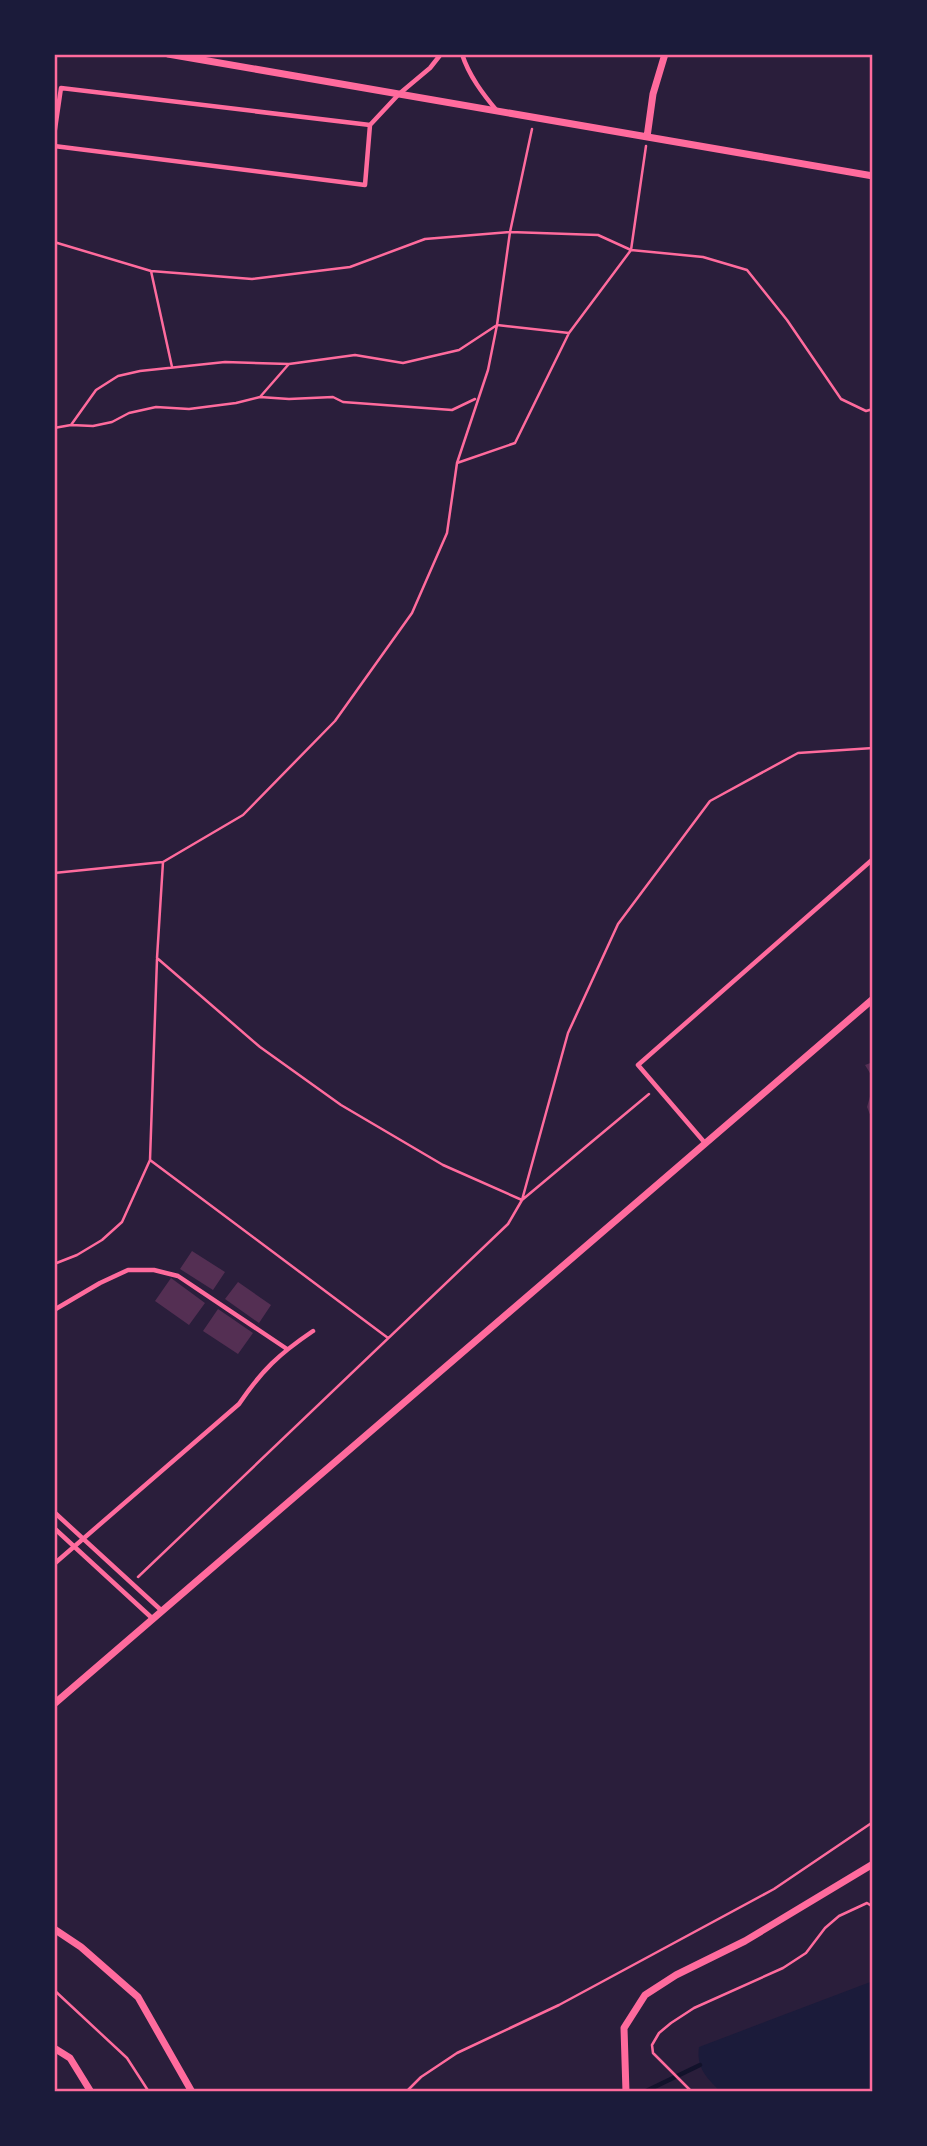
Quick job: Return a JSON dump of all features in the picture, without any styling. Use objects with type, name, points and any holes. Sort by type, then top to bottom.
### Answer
[{"type":"street","points":[[168,54],[873,176]]},
{"type":"street","points":[[647,137],[653,93],[665,54]]},
{"type":"street","points":[[54,1704],[873,999]]},
{"type":"street","points":[[626,2092],[624,2028],[645,1995],[676,1975],[746,1941],[873,1864]]},
{"type":"street","points":[[54,1929],[81,1947],[138,1997],[192,2092]]},
{"type":"street","points":[[54,2048],[70,2058],[91,2092]]},
{"type":"lane","points":[[54,146],[365,185],[370,125],[440,54]]},
{"type":"lane","points":[[463,54],[466,65],[481,90],[498,112]]},
{"type":"lane","points":[[54,136],[61,88],[370,125]]},
{"type":"lane","points":[[705,1144],[638,1065],[873,859]]},
{"type":"lane","points":[[54,1310],[128,1270],[155,1270],[177,1276],[287,1349]]},
{"type":"lane","points":[[54,1564],[239,1404],[259,1375],[287,1349],[313,1331]]},
{"type":"lane","points":[[54,1512],[162,1611]]},
{"type":"lane","points":[[54,1528],[153,1619]]},
{"type":"path","points":[[54,873],[163,862],[243,815],[335,721],[412,612],[447,533],[457,463],[488,370],[510,232],[535,118]]},
{"type":"path","points":[[457,463],[515,443],[569,333],[631,250],[647,137]]},
{"type":"path","points":[[54,242],[151,271],[252,279],[350,267],[425,239],[510,232],[598,235],[631,250],[703,257],[747,270],[787,320],[841,399],[866,411],[873,410]]},
{"type":"path","points":[[151,271],[172,367]]},
{"type":"path","points":[[71,425],[96,390],[118,376],[140,370],[225,362],[289,364],[355,355],[403,363],[459,350],[497,325],[569,333]]},
{"type":"path","points":[[260,397],[289,364]]},
{"type":"path","points":[[54,428],[103,424],[129,413],[156,407],[189,409],[260,397],[333,397],[343,402],[452,410],[477,398]]},
{"type":"path","points":[[131,1584],[508,1224],[522,1200],[568,1032],[618,924],[710,801],[798,753],[873,748]]},
{"type":"path","points":[[54,1265],[103,1240],[122,1222],[150,1160],[163,862]]},
{"type":"path","points":[[157,958],[260,1047],[341,1105],[443,1165],[522,1200]]},
{"type":"path","points":[[522,1200],[657,1087]]},
{"type":"path","points":[[150,1160],[388,1338]]},
{"type":"path","points":[[406,2092],[421,2077],[457,2053],[559,2005],[774,1889],[873,1822]]},
{"type":"path","points":[[692,2092],[659,2060],[652,2045],[659,2033],[694,2008],[775,1972],[806,1953],[825,1928],[839,1916],[867,1903],[873,1907]]},
{"type":"path","points":[[54,1990],[127,2058],[149,2092]]},
{"type":"shaded area","points":[[54,54],[873,54],[873,1981],[699,2047],[701,2067],[721,2092],[54,2092]]},
{"type":"building","points":[[873,1062],[873,1078],[865,1065]]},
{"type":"building","points":[[873,1086],[873,1122],[867,1107]]},
{"type":"building","points":[[192,1251],[225,1272],[213,1290],[180,1269]]},
{"type":"building","points":[[171,1278],[205,1303],[189,1325],[155,1301]]},
{"type":"building","points":[[238,1282],[271,1305],[259,1323],[225,1299]]},
{"type":"building","points":[[218,1309],[253,1333],[238,1354],[203,1331]]},
{"type":"waterway","points":[[644,2092],[700,2065]]}]
